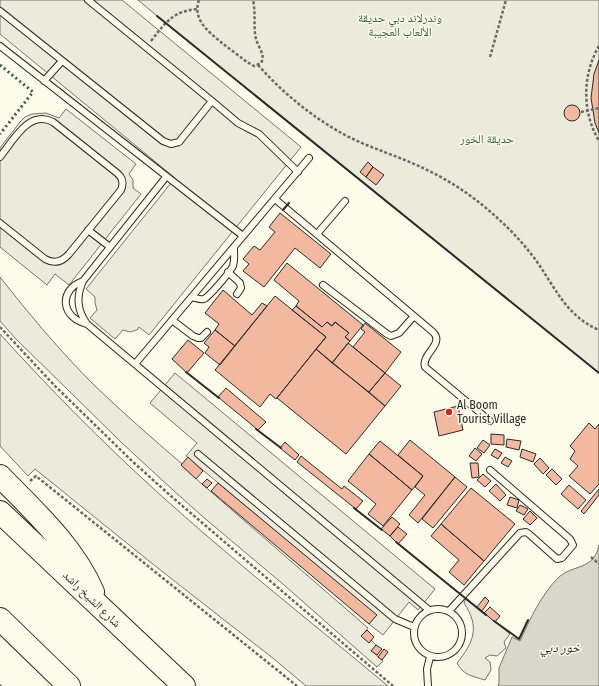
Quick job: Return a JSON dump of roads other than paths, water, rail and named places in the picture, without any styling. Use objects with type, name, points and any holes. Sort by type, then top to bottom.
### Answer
[{"type":"highway","points":[[0,476],[62,541],[89,583],[99,606]]},
{"type":"highway","name":"شارع الشيخ راشد","points":[[0,512],[184,686]]},
{"type":"highway","points":[[0,619],[69,686]]},
{"type":"lane","points":[[88,0],[238,123],[259,134],[298,172]]},
{"type":"lane","points":[[0,11],[166,143],[171,144],[179,142],[212,101]]},
{"type":"lane","points":[[0,46],[243,236]]},
{"type":"lane","points":[[44,81],[62,61]]},
{"type":"lane","points":[[0,157],[27,123],[37,119],[43,119],[53,122],[117,172],[120,175],[122,182],[121,190],[66,258],[62,260],[54,262],[45,259],[0,223]]},
{"type":"lane","points":[[135,364],[309,158]]},
{"type":"lane","points":[[166,177],[83,281],[78,295],[79,311],[87,324],[429,610]]},
{"type":"lane","points":[[274,199],[433,332],[436,338],[435,344],[425,359],[425,367],[490,421]]},
{"type":"lane","points":[[317,234],[345,201]]},
{"type":"lane","points":[[88,230],[110,247]]},
{"type":"lane","points":[[192,297],[201,299],[206,298],[233,264],[234,248]]},
{"type":"lane","points":[[228,272],[240,282],[241,288],[237,294]]},
{"type":"lane","points":[[83,281],[77,283],[71,288],[68,294],[66,308],[74,319],[87,324]]},
{"type":"lane","points":[[323,285],[391,336],[396,335],[414,316]]},
{"type":"lane","points":[[172,320],[195,337],[201,338],[207,332]]},
{"type":"lane","points":[[198,454],[395,619],[414,627]]},
{"type":"lane","points":[[449,612],[520,533],[526,532],[529,534],[557,559],[562,558],[572,545],[570,539],[490,470]]},
{"type":"lane","points":[[439,609],[449,612],[457,618],[462,628],[462,638],[458,648],[450,655],[440,658],[430,657],[421,652],[415,644],[413,634],[414,627],[420,616],[429,610],[439,609]]},
{"type":"lane","points":[[428,686],[427,669],[430,657]]},
{"type":"water","name":"خور دبي","points":[[599,545],[599,686],[498,686],[499,668],[512,637],[520,641],[536,608],[546,592],[558,578],[588,563],[596,553]]},
{"type":"place","name":"Al Boom Tourist Village","points":[[449,412]]},
{"type":"park label","name":"وندرلاند دبي حديقة الألعاب العجيبة","points":[[400,25]]},
{"type":"park label","name":"حديقة الخور","points":[[487,139]]}]
